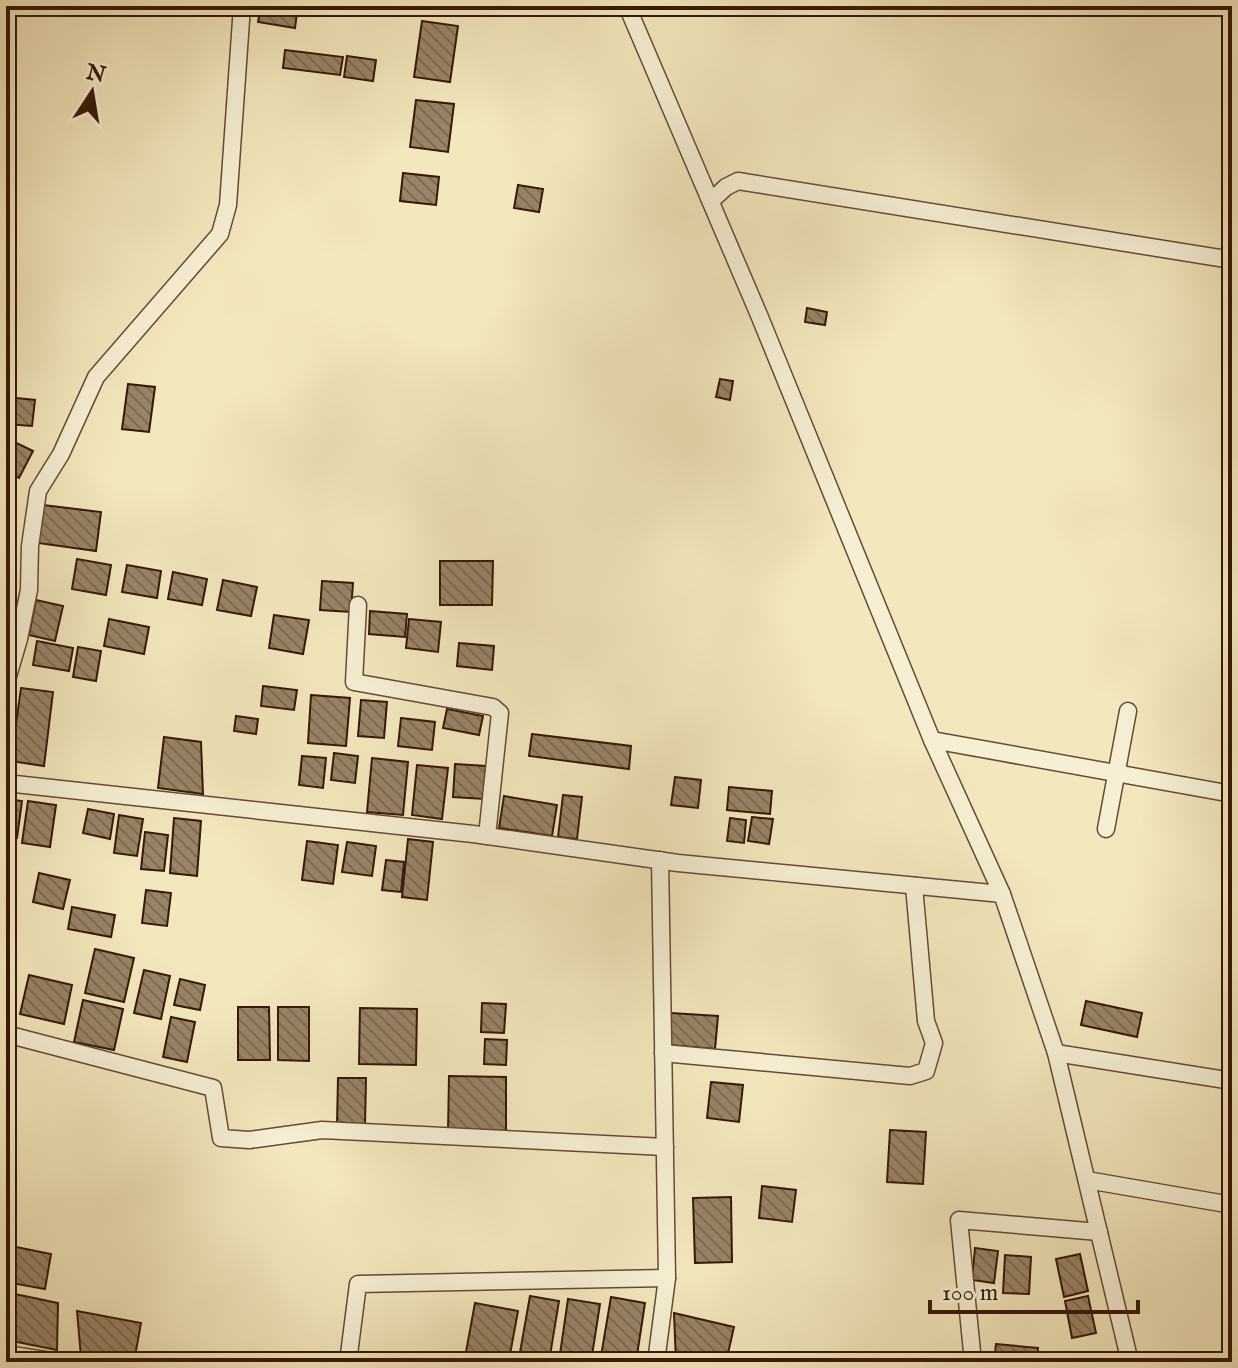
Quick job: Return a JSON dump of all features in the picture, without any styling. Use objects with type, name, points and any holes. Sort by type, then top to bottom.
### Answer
[{"type":"street","points":[[6,683],[29,590],[30,546],[38,491],[61,454],[96,377],[220,234],[228,205],[242,6]]},
{"type":"street","points":[[627,6],[759,315],[932,740],[1002,894],[1056,1053],[1130,1362]]},
{"type":"street","points":[[711,201],[738,181],[1232,260]]},
{"type":"street","points":[[358,605],[354,682],[493,707],[500,713],[487,836]]},
{"type":"street","points":[[1106,829],[1128,711]]},
{"type":"street","points":[[932,740],[1232,794]]},
{"type":"street","points":[[6,783],[487,836],[660,860],[1002,894]]},
{"type":"street","points":[[656,1362],[667,1278],[660,860]]},
{"type":"street","points":[[663,1053],[910,1076],[926,1071],[934,1043],[926,1021],[914,886]]},
{"type":"street","points":[[6,1034],[213,1088],[221,1138],[249,1140],[322,1130],[665,1147]]},
{"type":"street","points":[[1056,1053],[1232,1081]]},
{"type":"street","points":[[1087,1180],[1232,1205]]},
{"type":"street","points":[[973,1362],[959,1220],[1099,1232]]},
{"type":"street","points":[[348,1362],[358,1284],[667,1278]]},
{"type":"street","points":[[6,1354],[58,1362]]},
{"type":"building","points":[[261,6],[298,6],[295,28],[258,22]]},
{"type":"building","points":[[422,21],[458,26],[450,82],[414,77]]},
{"type":"building","points":[[285,50],[343,57],[340,75],[283,68]]},
{"type":"building","points":[[347,56],[376,60],[373,81],[344,77]]},
{"type":"building","points":[[416,100],[454,104],[448,152],[410,147]]},
{"type":"building","points":[[403,173],[439,177],[436,205],[400,201]]},
{"type":"building","points":[[518,185],[543,189],[539,212],[514,208]]},
{"type":"building","points":[[807,308],[827,312],[825,325],[805,322]]},
{"type":"building","points":[[720,379],[733,381],[730,400],[716,397]]},
{"type":"building","points":[[128,384],[155,387],[149,432],[122,429]]},
{"type":"building","points":[[6,397],[35,400],[32,426],[6,424]]},
{"type":"building","points":[[6,438],[33,451],[19,478],[6,471]]},
{"type":"building","points":[[43,505],[101,512],[96,551],[38,543]]},
{"type":"building","points":[[77,559],[111,565],[106,595],[72,589]]},
{"type":"building","points":[[440,561],[493,561],[492,605],[440,605]]},
{"type":"building","points":[[127,565],[161,571],[157,598],[122,592]]},
{"type":"building","points":[[173,572],[207,579],[202,605],[168,599]]},
{"type":"building","points":[[223,580],[257,587],[251,616],[217,610]]},
{"type":"building","points":[[322,581],[353,583],[351,612],[320,610]]},
{"type":"building","points":[[36,600],[63,606],[55,641],[29,635]]},
{"type":"building","points":[[370,611],[407,614],[405,637],[369,634]]},
{"type":"building","points":[[274,615],[309,620],[303,654],[269,648]]},
{"type":"building","points":[[109,619],[149,627],[144,654],[104,646]]},
{"type":"building","points":[[409,619],[441,622],[438,652],[406,648]]},
{"type":"building","points":[[37,641],[73,648],[69,671],[33,665]]},
{"type":"building","points":[[459,643],[494,646],[492,670],[457,666]]},
{"type":"building","points":[[78,647],[101,651],[96,681],[73,677]]},
{"type":"building","points":[[263,686],[297,690],[294,710],[261,706]]},
{"type":"building","points":[[21,688],[53,692],[44,766],[11,761]]},
{"type":"building","points":[[311,695],[350,698],[346,746],[308,743]]},
{"type":"building","points":[[361,700],[387,702],[384,738],[358,736]]},
{"type":"building","points":[[447,709],[483,716],[479,735],[443,728]]},
{"type":"building","points":[[236,716],[258,719],[256,734],[234,731]]},
{"type":"building","points":[[401,718],[435,722],[432,750],[398,746]]},
{"type":"building","points":[[532,734],[631,746],[629,769],[529,756]]},
{"type":"building","points":[[164,737],[201,742],[203,794],[158,788]]},
{"type":"building","points":[[334,753],[358,756],[355,783],[331,780]]},
{"type":"building","points":[[302,756],[326,758],[323,788],[299,785]]},
{"type":"building","points":[[372,758],[408,762],[403,815],[367,812]]},
{"type":"building","points":[[455,764],[486,766],[484,799],[453,797]]},
{"type":"building","points":[[417,765],[448,768],[442,819],[412,815]]},
{"type":"building","points":[[675,777],[701,780],[698,808],[671,805]]},
{"type":"building","points":[[729,787],[772,791],[770,814],[727,810]]},
{"type":"building","points":[[563,795],[582,797],[577,839],[558,837]]},
{"type":"building","points":[[504,796],[557,805],[552,836],[499,828]]},
{"type":"building","points":[[6,799],[22,801],[17,838],[6,837]]},
{"type":"building","points":[[28,801],[56,805],[50,847],[22,843]]},
{"type":"building","points":[[88,809],[114,814],[110,839],[83,833]]},
{"type":"building","points":[[119,815],[143,819],[137,856],[114,853]]},
{"type":"building","points":[[752,817],[773,819],[769,844],[748,841]]},
{"type":"building","points":[[174,818],[201,821],[197,876],[170,873]]},
{"type":"building","points":[[730,818],[746,820],[744,843],[727,841]]},
{"type":"building","points":[[145,832],[168,835],[164,871],[141,869]]},
{"type":"building","points":[[408,839],[433,842],[427,900],[402,897]]},
{"type":"building","points":[[307,841],[338,845],[333,884],[302,880]]},
{"type":"building","points":[[347,842],[376,846],[372,876],[342,872]]},
{"type":"building","points":[[386,860],[404,862],[401,892],[382,890]]},
{"type":"building","points":[[39,873],[70,880],[63,909],[33,902]]},
{"type":"building","points":[[146,890],[171,893],[167,926],[142,923]]},
{"type":"building","points":[[72,907],[115,915],[111,937],[68,929]]},
{"type":"building","points":[[95,949],[134,958],[124,1002],[85,993]]},
{"type":"building","points":[[144,970],[170,976],[161,1019],[134,1013]]},
{"type":"building","points":[[29,975],[72,985],[64,1024],[20,1014]]},
{"type":"building","points":[[180,979],[205,985],[200,1010],[174,1005]]},
{"type":"building","points":[[83,1000],[123,1009],[114,1050],[74,1042]]},
{"type":"building","points":[[1086,1001],[1142,1013],[1137,1037],[1081,1025]]},
{"type":"building","points":[[482,1003],[506,1004],[504,1033],[481,1032]]},
{"type":"building","points":[[238,1007],[269,1007],[270,1060],[238,1060]]},
{"type":"building","points":[[278,1007],[309,1007],[309,1061],[278,1060]]},
{"type":"building","points":[[360,1008],[417,1009],[416,1065],[359,1064]]},
{"type":"building","points":[[671,1013],[718,1016],[715,1049],[668,1045]]},
{"type":"building","points":[[171,1017],[195,1022],[187,1062],[163,1057]]},
{"type":"building","points":[[485,1039],[507,1040],[506,1065],[484,1064]]},
{"type":"building","points":[[449,1076],[506,1077],[506,1134],[448,1133]]},
{"type":"building","points":[[338,1078],[366,1078],[365,1126],[337,1125]]},
{"type":"building","points":[[711,1082],[743,1085],[739,1122],[707,1118]]},
{"type":"building","points":[[890,1130],[926,1132],[923,1184],[887,1182]]},
{"type":"building","points":[[762,1186],[796,1190],[792,1222],[759,1218]]},
{"type":"building","points":[[731,1197],[732,1262],[695,1263],[693,1198]]},
{"type":"building","points":[[6,1245],[51,1254],[45,1289],[6,1282]]},
{"type":"building","points":[[975,1248],[998,1251],[994,1283],[972,1280]]},
{"type":"building","points":[[1080,1254],[1088,1291],[1064,1297],[1056,1259]]},
{"type":"building","points":[[1005,1255],[1031,1257],[1029,1294],[1003,1293]]},
{"type":"building","points":[[15,1294],[58,1303],[57,1350],[7,1340]]},
{"type":"building","points":[[530,1296],[559,1301],[549,1362],[519,1358]]},
{"type":"building","points":[[1088,1296],[1096,1333],[1072,1338],[1065,1301]]},
{"type":"building","points":[[611,1297],[645,1303],[636,1362],[600,1362]]},
{"type":"building","points":[[568,1299],[600,1304],[591,1362],[559,1361]]},
{"type":"building","points":[[475,1303],[518,1311],[509,1360],[466,1352]]},
{"type":"building","points":[[77,1311],[141,1323],[134,1362],[81,1357]]},
{"type":"building","points":[[674,1313],[734,1327],[726,1362],[676,1362]]},
{"type":"building","points":[[996,1344],[1038,1348],[1037,1362],[994,1362]]},
{"type":"building","points":[[361,1357],[405,1357],[405,1362],[361,1362]]}]
